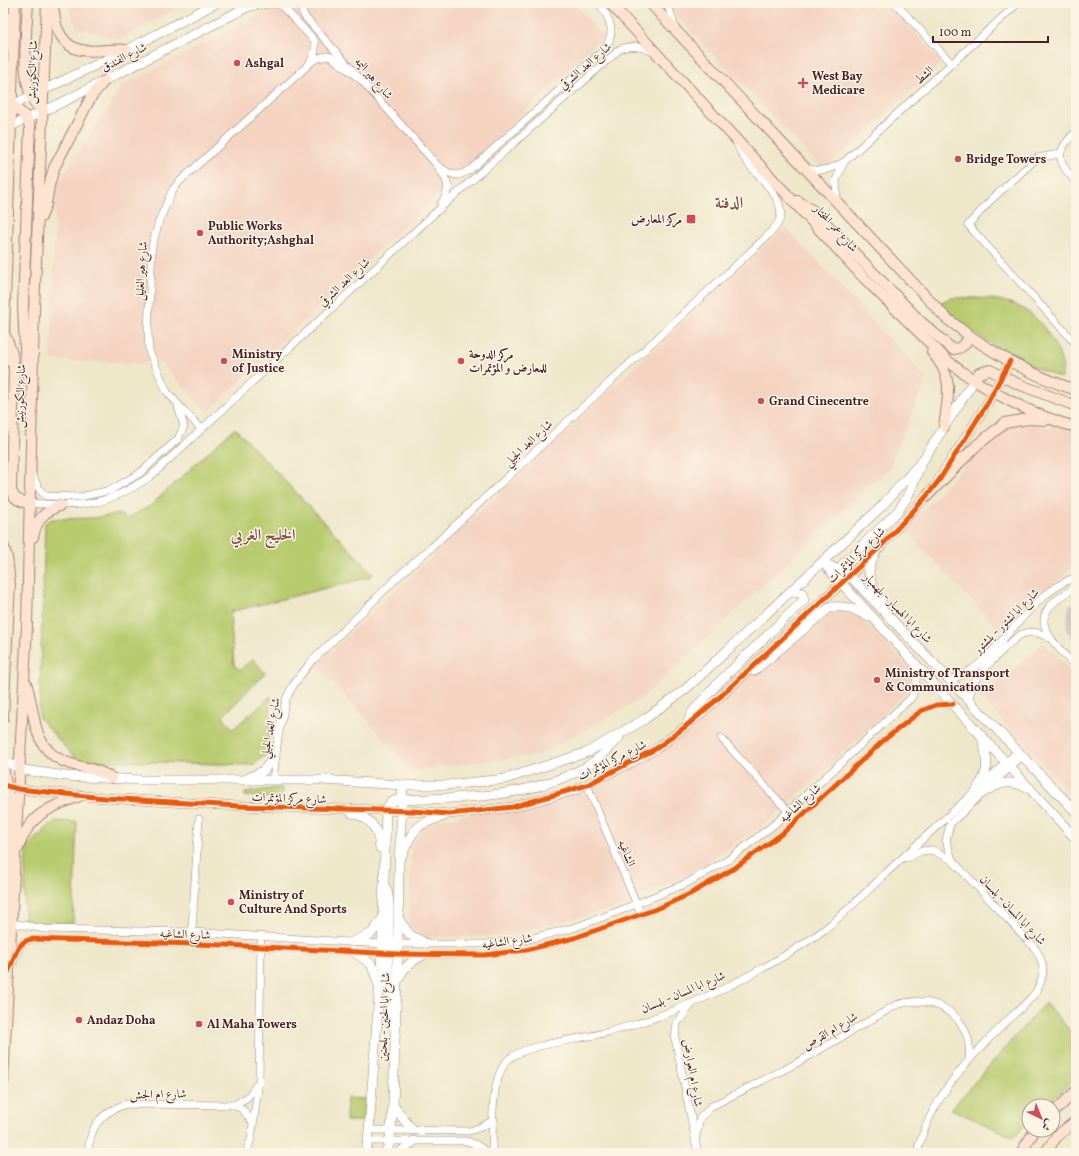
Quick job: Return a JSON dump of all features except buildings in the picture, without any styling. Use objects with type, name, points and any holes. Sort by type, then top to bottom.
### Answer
[{"type":"main road","points":[[28,3],[27,78],[30,96],[34,104],[43,111]]},
{"type":"main road","name":"شارع الكورنيش","points":[[3,1082],[5,968],[12,922],[24,678],[31,472],[32,391],[47,3]]},
{"type":"main road","points":[[52,3],[58,30],[62,38],[72,47],[80,51],[91,52],[114,49],[127,50]]},
{"type":"main road","name":"شارع عمر المختار","points":[[610,3],[865,279],[960,371],[994,391],[1055,422],[1076,427]]},
{"type":"main road","name":"شارع عمر المختار","points":[[650,3],[934,307],[970,336],[1010,361],[1040,376],[1076,390]]},
{"type":"main road","points":[[3,53],[8,26],[15,7]]},
{"type":"main road","name":"شارع الكورنيش","points":[[3,362],[9,171],[7,107],[15,7]]},
{"type":"main road","points":[[38,222],[46,204],[48,186],[54,168],[91,97],[104,81]]},
{"type":"main road","points":[[7,107],[20,110],[30,126],[23,306],[26,369],[32,391]]},
{"type":"main road","points":[[3,161],[9,171]]},
{"type":"main road","points":[[792,199],[815,212],[934,336],[952,349],[958,349],[963,346],[970,336]]},
{"type":"main road","points":[[4,331],[12,354],[14,371],[11,489],[12,493],[18,500],[29,503]]},
{"type":"main road","points":[[924,337],[929,348],[944,368],[948,377],[949,397],[944,427]]},
{"type":"main road","points":[[975,379],[979,373],[985,370],[990,370],[1035,391],[1076,406]]},
{"type":"main road","points":[[926,497],[976,445],[1005,423],[1028,419],[1055,422]]},
{"type":"main road","points":[[27,558],[38,519],[46,511],[61,505]]},
{"type":"main road","points":[[3,545],[7,557],[10,584],[3,718]]},
{"type":"main road","points":[[24,678],[30,694],[34,723],[38,736],[44,746],[63,761],[91,768],[112,778]]},
{"type":"main road","points":[[3,766],[9,803],[3,936]]},
{"type":"main road","points":[[14,858],[25,831],[36,817],[44,811],[80,796]]},
{"type":"main road","points":[[1061,1105],[1076,1091]]},
{"type":"main road","points":[[1045,1153],[1058,1135],[1076,1121]]},
{"type":"main road","points":[[1021,1153],[1030,1138]]},
{"type":"street","name":"شارع الفندق","points":[[7,107],[127,50],[216,3]]},
{"type":"street","name":"شارع هير الغليل","points":[[251,5],[274,3],[286,9],[315,41],[315,52],[309,63]]},
{"type":"street","name":"شارع هير اليمه","points":[[298,3],[304,17],[437,165],[447,181],[448,189],[446,197],[436,212]]},
{"type":"street","name":"شارع العد الشرقي","points":[[471,169],[604,50],[611,38],[612,28],[610,20],[599,3]]},
{"type":"street","points":[[667,3],[670,15],[677,31]]},
{"type":"street","points":[[895,3],[952,64]]},
{"type":"street","name":"الشط","points":[[805,168],[818,171],[832,168],[844,162],[1018,3]]},
{"type":"street","name":"شارع الفندق","points":[[7,128],[104,81],[251,5]]},
{"type":"street","name":"شارع العد الشرقي","points":[[29,503],[61,505],[96,502],[130,490],[151,476],[436,212],[620,49],[632,46],[644,48],[658,54]]},
{"type":"street","name":"شارع هير الغليل","points":[[201,429],[177,405],[162,383],[152,360],[149,345],[152,246],[164,206],[173,189],[181,180],[309,63],[321,57],[331,57],[360,80]]},
{"type":"street","points":[[1076,132],[1064,144],[1060,154],[1063,168],[1076,182]]},
{"type":"street","name":"شارع العد الجبلي","points":[[272,780],[286,699],[294,684],[310,663],[399,576],[619,374],[763,240],[776,226],[780,216],[779,204],[774,193],[747,162],[734,136]]},
{"type":"street","points":[[1060,154],[1037,158],[991,200],[968,225],[1076,344]]},
{"type":"street","name":"الشط","points":[[837,202],[836,180],[844,162]]},
{"type":"street","name":"شارع هير اليمه","points":[[437,165],[450,174],[457,175],[471,169]]},
{"type":"street","name":"شارع مركز المؤتمرات","points":[[5,785],[18,789],[80,796],[238,806],[341,810],[386,810],[449,814],[513,807],[587,786],[657,748],[685,727],[881,546],[926,497],[940,479],[994,391],[1010,361]]},
{"type":"street","name":"شارع مركز المؤتمرات","points":[[3,761],[19,768],[56,775],[112,778],[342,781],[404,785],[446,785],[505,779],[588,752],[624,733],[687,688],[823,563],[894,495],[923,460],[975,379]]},
{"type":"street","points":[[31,472],[39,490],[46,496],[80,497],[111,490],[140,473],[178,439],[184,426],[177,405]]},
{"type":"street","points":[[841,583],[840,570],[843,564],[898,511],[908,496],[923,460]]},
{"type":"street","points":[[881,546],[874,555],[869,568],[870,581],[885,611]]},
{"type":"street","name":"شارع ابا الهمبار - بلهمبار","points":[[823,563],[849,575],[1076,812]]},
{"type":"street","name":"شارع ابا الهمبار - بلهمبار","points":[[823,563],[1032,789],[1076,839]]},
{"type":"street","name":"شارع ابا لشتور - بلشتور","points":[[950,680],[978,665],[1040,602],[1058,587],[1076,577]]},
{"type":"street","points":[[1076,588],[1061,597],[1046,610],[1044,625],[1051,639],[1076,667]]},
{"type":"street","points":[[685,727],[693,711],[718,683],[804,600],[802,593],[791,592]]},
{"type":"street","points":[[743,675],[760,667],[829,608],[840,606],[847,607],[874,619]]},
{"type":"street","points":[[969,700],[972,687],[978,675],[1017,636],[1031,632],[1038,633],[1051,639]]},
{"type":"street","name":"شارع الشاغيه","points":[[5,968],[17,948],[23,942],[31,939],[261,947],[388,947],[426,943],[487,944],[525,940],[573,928],[687,884],[731,857],[788,812],[911,698],[916,687],[917,680],[912,660]]},
{"type":"street","name":"شارع الشاغيه","points":[[398,954],[485,955],[526,950],[574,938],[641,915],[690,894],[737,866],[796,820],[884,740],[920,710],[936,705],[953,704]]},
{"type":"street","points":[[386,810],[393,801],[490,796],[537,786],[585,767],[607,750],[624,733]]},
{"type":"street","points":[[980,791],[988,765],[988,759],[982,736]]},
{"type":"street","points":[[721,738],[796,820]]},
{"type":"street","name":"شارع ابا المسان - بلمسان","points":[[492,1153],[496,1084],[504,1064],[517,1054],[536,1047],[610,1032],[660,1016],[693,1002],[778,960],[823,930],[857,902],[896,864],[1020,754]]},
{"type":"street","points":[[243,780],[262,771],[275,756]]},
{"type":"street","points":[[980,791],[1005,782],[1020,784],[1032,789]]},
{"type":"street","name":"شارع ابا الحنين - بلحنين","points":[[366,1153],[380,987],[388,947],[399,920],[399,863],[404,785]]},
{"type":"street","name":"الشاغيه","points":[[587,786],[641,915]]},
{"type":"street","name":"شارع ابا المسان - بلمسان","points":[[952,860],[946,840],[948,828],[980,791]]},
{"type":"street","points":[[341,810],[362,816],[372,822],[378,834],[380,852],[384,858]]},
{"type":"street","name":"شارع ابا الحنين - بلحنين","points":[[386,810],[382,919],[388,947]]},
{"type":"street","points":[[399,863],[409,839],[416,828],[424,822],[449,814]]},
{"type":"street","name":"شارع الشاغيه","points":[[191,944],[199,820]]},
{"type":"street","name":"شارع ابا المسان - بلمسان","points":[[896,864],[911,855],[927,850],[943,854],[952,860],[1033,946],[1042,960],[1044,969],[1037,990],[969,1058],[938,1099],[926,1125],[917,1153]]},
{"type":"street","points":[[731,857],[737,866]]},
{"type":"street","points":[[383,884],[389,895],[389,1017],[395,1030]]},
{"type":"street","points":[[380,987],[371,964],[352,946],[372,934],[382,919]]},
{"type":"street","points":[[399,920],[410,935],[426,943]]},
{"type":"street","name":"شارع الشاغيه","points":[[12,922],[45,930],[191,932],[262,936],[352,946]]},
{"type":"street","points":[[246,1153],[251,1139],[259,1081],[262,936]]},
{"type":"street","points":[[388,947],[398,954]]},
{"type":"street","name":"شارع ابا الحنين - بلحنين","points":[[386,1153],[390,1141],[393,1106],[398,954]]},
{"type":"street","points":[[398,983],[404,968],[413,960],[423,955]]},
{"type":"street","name":"شارع ام القرص","points":[[695,1140],[700,1118],[712,1106],[797,1062],[896,1005],[907,1001],[925,1001],[934,1003],[953,1014],[964,1028],[969,1038],[969,1058]]},
{"type":"street","name":"شارع ام العوارض","points":[[693,1002],[677,1023],[675,1038],[698,1153]]},
{"type":"street","points":[[253,1123],[243,1110],[234,1104],[248,1097],[259,1081]]},
{"type":"street","name":"شارع ام الجش","points":[[88,1153],[89,1136],[96,1124],[105,1114],[126,1104],[234,1104]]},
{"type":"street","points":[[393,1106],[412,1130]]},
{"type":"street","points":[[369,1130],[468,1131],[479,1128],[494,1120]]},
{"type":"street","points":[[368,1141],[467,1141],[477,1145],[488,1153]]},
{"type":"street","points":[[399,1153],[414,1141]]},
{"type":"shaded area","points":[[67,3],[189,3],[119,39],[77,28]]},
{"type":"shaded area","points":[[282,3],[574,3],[604,36],[208,412],[162,364],[51,360],[56,187],[122,86]]},
{"type":"shaded area","points":[[670,3],[888,3],[942,63],[824,170],[667,6]]},
{"type":"shaded area","points":[[785,227],[927,379],[889,467],[641,699],[539,755],[413,770],[316,665]]},
{"type":"shaded area","points":[[1015,423],[1076,429],[1076,566],[1000,631],[905,530],[982,447]]},
{"type":"shaded area","points":[[1076,602],[1076,641],[1066,630],[1069,605]]},
{"type":"shaded area","points":[[850,608],[911,669],[910,688],[861,736],[770,820],[694,871],[614,909],[501,936],[427,937],[409,926],[412,844],[427,823],[583,788],[671,742],[708,713],[782,643],[826,613]]},
{"type":"shaded area","points":[[1044,643],[1076,677],[1076,800],[981,698]]},
{"type":"green space","points":[[951,298],[983,298],[998,300],[1011,303],[1035,317],[1045,329],[1060,356],[1062,365],[1061,378],[1026,363],[982,338],[953,316],[939,303]]},
{"type":"green space","points":[[235,428],[373,574],[367,578],[230,612],[234,665],[240,670],[253,659],[265,673],[223,716],[233,729],[271,696],[269,753],[253,765],[77,760],[39,718],[45,523],[52,519],[93,518],[120,514],[126,519],[150,506]]},
{"type":"green space","points":[[282,788],[282,798],[245,796],[245,793]]},
{"type":"green space","points":[[55,821],[77,822],[73,924],[24,922],[26,847]]},
{"type":"green space","points":[[1045,1003],[1076,1037],[1076,1077],[1054,1098],[1021,1098],[1021,1130],[1013,1137],[951,1109]]},
{"type":"green space","points":[[347,1098],[365,1099],[364,1121],[346,1121]]},
{"type":"cycle path","points":[[3,785],[18,789],[105,798],[238,806],[413,811],[449,814],[513,807],[587,785],[657,748],[685,727],[722,695],[881,546],[926,497],[940,479],[987,404],[1010,361]]},
{"type":"cycle path","points":[[8,972],[16,952],[22,944],[31,939],[225,945],[398,954],[485,955],[526,950],[574,938],[659,908],[690,894],[733,869],[783,833],[884,740],[921,711],[936,705],[953,704]]},
{"type":"place","name":"Ashgal","points":[[237,63]]},
{"type":"place","name":"West Bay Medicare","points":[[803,83]]},
{"type":"place","name":"Bridge Towers","points":[[958,159]]},
{"type":"place","name":"مركز المعارض","points":[[691,219]]},
{"type":"place","name":"Public Works Authority;Ashghal","points":[[200,233]]},
{"type":"place","name":"Ministry of Justice","points":[[224,361]]},
{"type":"place","name":"مركز الدوحة للمعارض و المؤتمرات","points":[[461,361]]},
{"type":"place","name":"Grand Cinecentre","points":[[761,401]]},
{"type":"place","name":"Ministry of Transport & Communications","points":[[877,680]]},
{"type":"place","name":"Ministry of Culture And Sports","points":[[231,902]]},
{"type":"place","name":"Andaz Doha","points":[[79,1020]]},
{"type":"place","name":"Al Maha Towers","points":[[199,1024]]},
{"type":"district","name":"الدفنة","points":[[729,202]]},
{"type":"district","name":"الخليج الغربي","points":[[263,534]]}]
